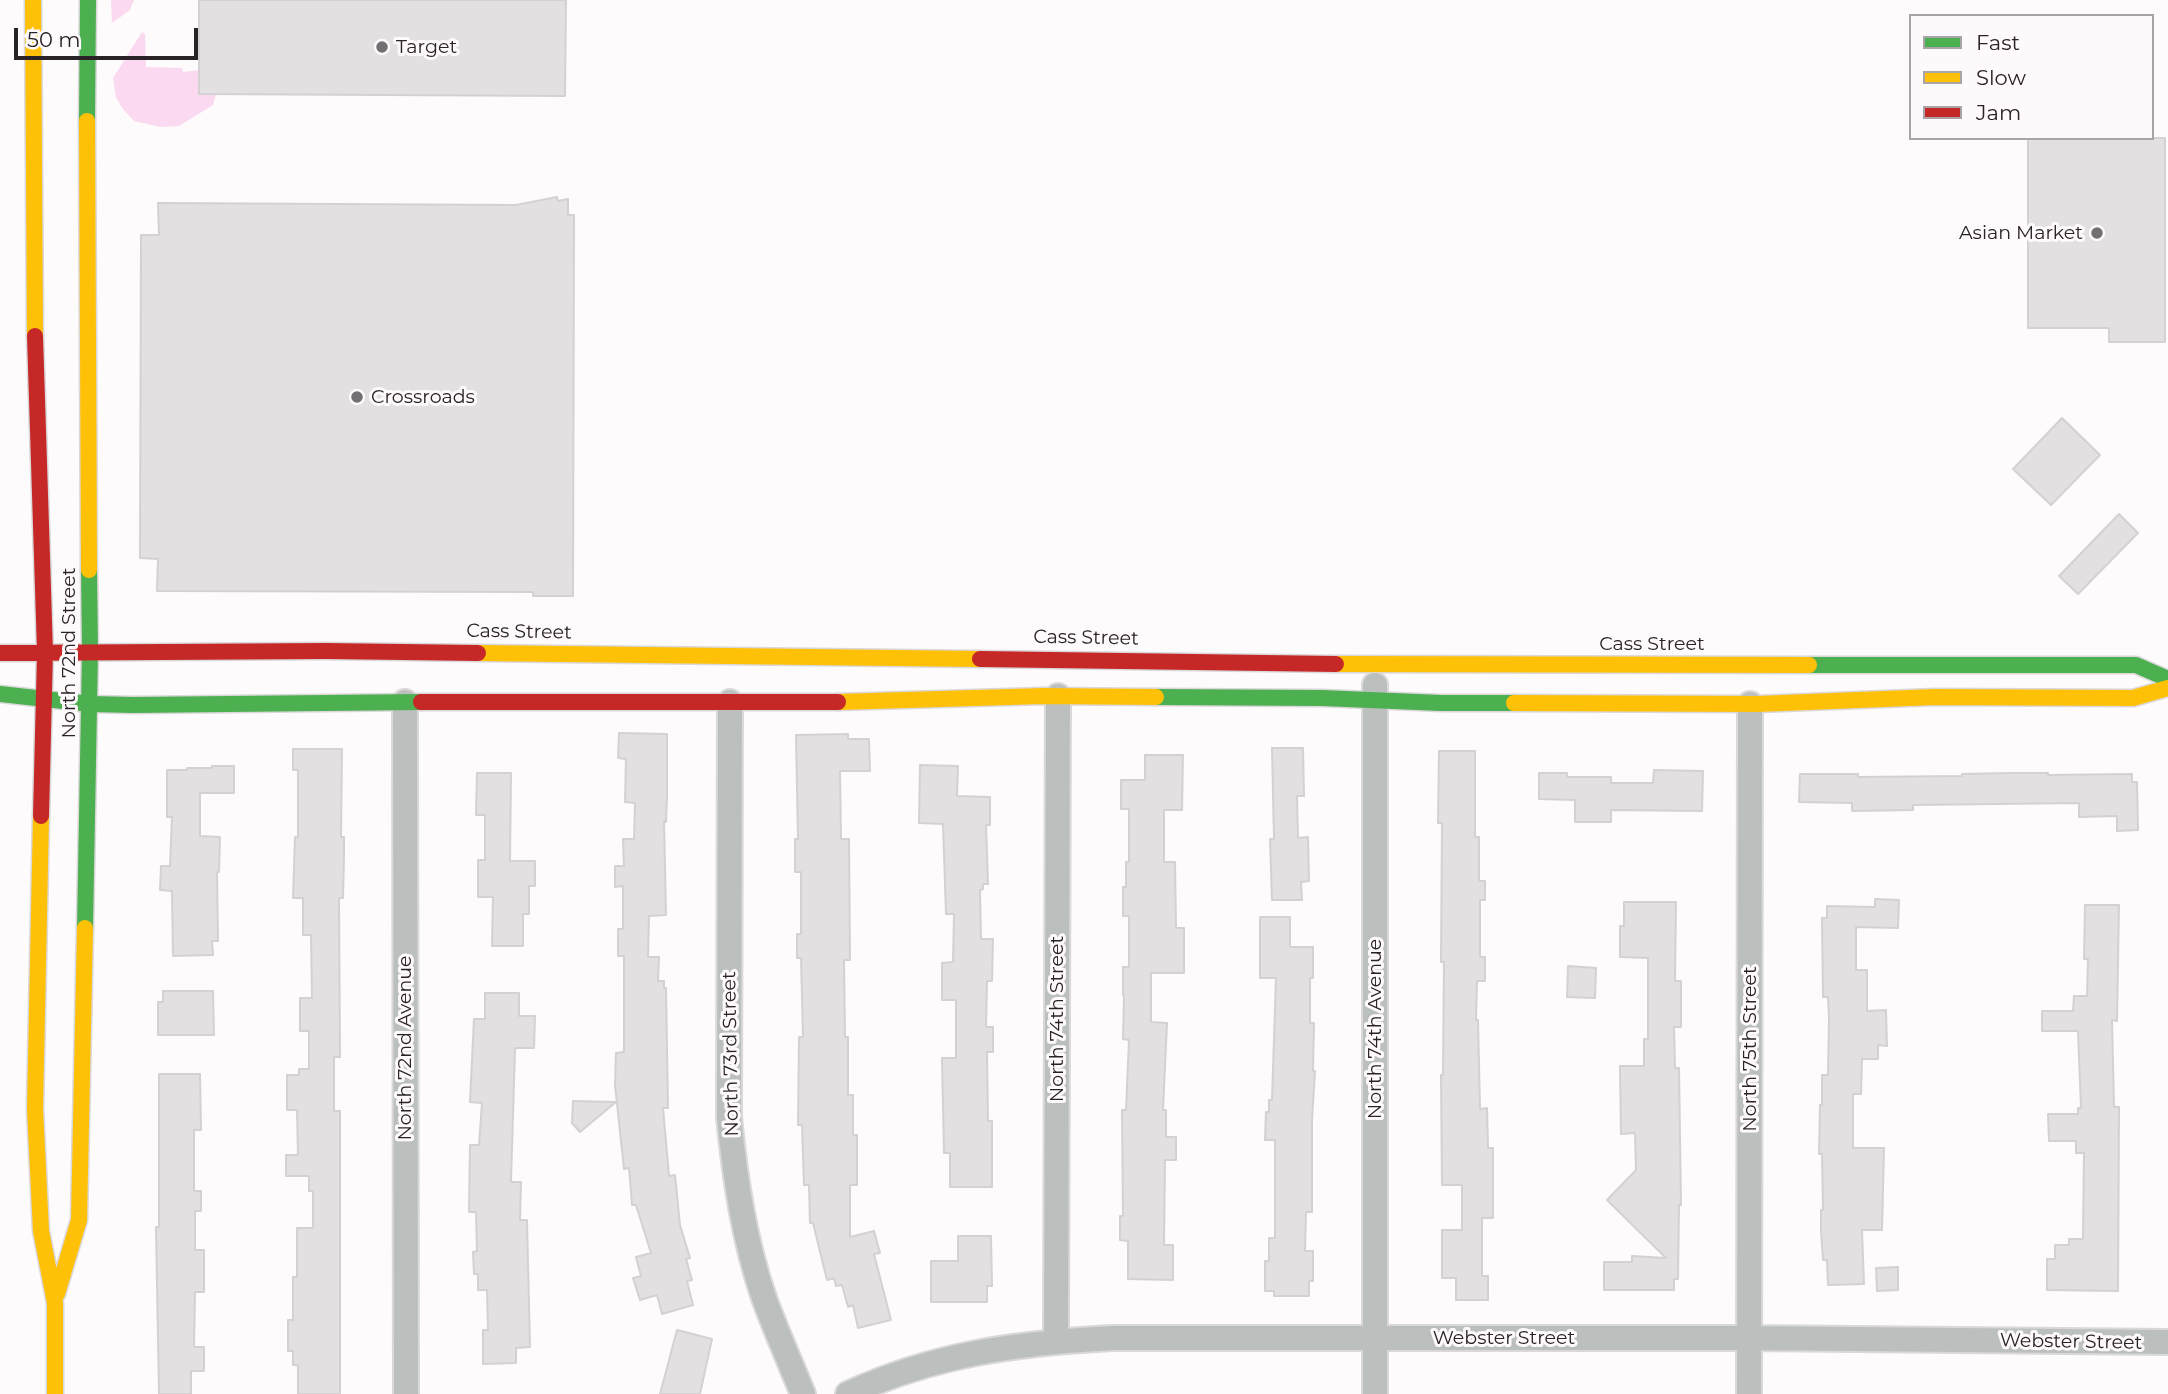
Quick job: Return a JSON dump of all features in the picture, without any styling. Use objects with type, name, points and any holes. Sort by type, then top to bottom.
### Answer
[{"type":"main road","name":"North 72nd Street","points":[[33,0],[35,359],[45,652],[35,1109],[41,1231],[55,1303],[55,1394]]},
{"type":"main road","name":"North 72nd Street","points":[[55,1303],[79,1220],[90,704],[88,0]]},
{"type":"main road","name":"Cass Street","points":[[0,653],[354,651],[1375,663],[2136,665],[2168,679]]},
{"type":"main road","points":[[0,694],[90,704],[133,705],[859,702],[1058,696],[1441,703],[1750,704],[1935,697],[2133,698],[2168,688]]},
{"type":"street","name":"North 74th Avenue","points":[[1375,663],[1375,1394]]},
{"type":"street","name":"North 74th Street","points":[[1056,1341],[1058,696]]},
{"type":"street","name":"North 72nd Avenue","points":[[405,702],[406,1394]]},
{"type":"street","name":"North 73rd Street","points":[[730,702],[729,1117],[733,1159],[742,1214],[764,1296],[803,1394]]},
{"type":"street","name":"North 75th Street","points":[[1749,1394],[1750,704]]},
{"type":"street","name":"Webster Street","points":[[848,1394],[930,1363],[994,1348],[1112,1338],[1749,1338],[2168,1342]]},
{"type":"shaded area","points":[[111,0],[134,0],[130,10],[112,23]]},
{"type":"shaded area","points":[[142,32],[145,34],[146,67],[182,68],[183,72],[199,70],[199,94],[216,94],[213,105],[179,126],[160,127],[134,121],[116,98],[113,78]]},
{"type":"building","name":"Target","points":[[199,0],[566,0],[565,96],[199,94]]},
{"type":"building","name":"Asian Market","points":[[2165,138],[2165,342],[2109,342],[2109,328],[2028,328],[2028,140]]},
{"type":"building","name":"Crossroads","points":[[557,197],[558,201],[568,199],[568,215],[574,215],[573,596],[533,596],[533,592],[157,591],[158,559],[140,558],[141,235],[159,235],[158,203],[516,205]]},
{"type":"building","points":[[2062,418],[2100,455],[2051,505],[2013,469]]},
{"type":"building","points":[[2119,514],[2138,533],[2078,594],[2059,576]]},
{"type":"building","points":[[619,733],[667,734],[666,822],[664,821],[666,915],[649,916],[648,957],[659,957],[658,981],[664,981],[666,988],[668,1108],[663,1108],[669,1176],[675,1175],[680,1225],[690,1258],[686,1259],[692,1280],[687,1281],[693,1305],[662,1314],[657,1295],[640,1300],[633,1278],[641,1276],[636,1257],[651,1253],[636,1205],[632,1205],[629,1168],[624,1169],[615,1085],[616,1053],[624,1052],[624,956],[618,956],[618,929],[623,929],[623,886],[615,887],[615,866],[624,866],[623,839],[634,839],[635,803],[625,802],[626,759],[618,758]]},
{"type":"building","points":[[848,734],[848,739],[869,739],[870,771],[840,771],[841,839],[849,839],[850,960],[844,960],[845,1037],[848,1037],[848,1095],[853,1095],[853,1135],[857,1135],[857,1185],[850,1185],[850,1237],[874,1231],[880,1253],[874,1254],[891,1320],[858,1328],[853,1305],[848,1307],[842,1285],[836,1286],[834,1278],[827,1280],[813,1223],[810,1223],[809,1185],[804,1185],[802,1125],[798,1125],[799,1037],[803,1037],[801,958],[797,958],[797,934],[801,934],[801,872],[795,872],[795,839],[798,839],[796,735]]},
{"type":"building","points":[[1272,748],[1303,748],[1304,796],[1297,796],[1298,838],[1308,837],[1309,881],[1301,882],[1302,900],[1272,900]]},
{"type":"building","points":[[293,749],[342,749],[341,837],[344,837],[344,858],[343,898],[339,898],[340,1057],[334,1057],[334,1111],[340,1111],[340,1394],[298,1394],[298,1365],[293,1365],[293,1351],[288,1351],[288,1320],[293,1320],[293,1277],[297,1277],[297,1228],[313,1228],[313,1191],[309,1191],[309,1176],[286,1176],[286,1155],[298,1155],[297,1110],[287,1110],[287,1075],[299,1075],[299,1069],[309,1069],[309,1031],[300,1031],[300,998],[312,998],[311,935],[303,935],[303,898],[293,898],[295,837],[298,837],[298,770],[293,770]]},
{"type":"building","points":[[1439,751],[1475,751],[1475,837],[1479,837],[1479,881],[1485,881],[1485,900],[1480,900],[1480,957],[1485,957],[1485,981],[1477,981],[1476,1020],[1480,1109],[1487,1108],[1488,1148],[1493,1148],[1493,1218],[1482,1218],[1482,1276],[1488,1276],[1488,1300],[1456,1300],[1456,1278],[1442,1278],[1442,1230],[1462,1230],[1462,1185],[1442,1185],[1444,962],[1441,962],[1442,823],[1438,823]]},
{"type":"building","points":[[1145,755],[1183,755],[1182,810],[1164,810],[1164,862],[1175,862],[1176,928],[1184,928],[1184,973],[1151,973],[1151,1022],[1167,1023],[1163,1110],[1166,1110],[1166,1137],[1176,1137],[1176,1160],[1165,1160],[1164,1245],[1173,1245],[1173,1280],[1128,1279],[1128,1241],[1120,1240],[1120,1216],[1123,1216],[1122,1110],[1126,1110],[1129,1040],[1123,1039],[1123,967],[1129,967],[1129,916],[1123,916],[1123,887],[1126,887],[1126,862],[1129,862],[1129,809],[1121,809],[1121,780],[1145,780]]},
{"type":"building","points":[[920,765],[958,766],[957,796],[990,797],[990,825],[986,825],[988,884],[983,884],[983,889],[980,890],[981,939],[993,939],[992,981],[987,981],[986,1027],[993,1027],[993,1052],[987,1052],[988,1121],[992,1121],[992,1187],[950,1187],[950,1153],[944,1153],[942,1058],[956,1058],[956,1000],[942,1000],[942,963],[953,962],[954,914],[946,914],[943,824],[919,823]]},
{"type":"building","points":[[234,766],[234,793],[200,793],[200,836],[220,837],[217,872],[218,941],[212,941],[213,955],[173,956],[172,891],[160,890],[161,866],[170,866],[172,817],[167,817],[167,770]]},
{"type":"building","points":[[1654,770],[1703,771],[1702,811],[1611,810],[1611,822],[1575,822],[1575,800],[1539,799],[1539,773],[1567,773],[1567,777],[1611,777],[1611,783],[1653,783]]},
{"type":"building","points":[[477,773],[511,773],[510,861],[535,861],[535,886],[529,886],[529,914],[523,914],[523,946],[492,946],[493,897],[478,897],[478,860],[485,860],[485,815],[476,815]]},
{"type":"building","points":[[1800,774],[1858,774],[1858,777],[2132,774],[2132,782],[2137,782],[2138,830],[2117,831],[2117,816],[2079,817],[2079,803],[1913,805],[1913,810],[1852,811],[1852,803],[1799,802]]},
{"type":"building","points":[[1875,899],[1899,900],[1898,928],[1856,927],[1856,970],[1867,970],[1867,1011],[1886,1010],[1887,1046],[1878,1045],[1878,1059],[1862,1059],[1861,1094],[1853,1094],[1853,1148],[1884,1148],[1882,1230],[1862,1230],[1864,1284],[1828,1285],[1827,1260],[1823,1260],[1822,1154],[1819,1154],[1822,1075],[1828,1075],[1829,1019],[1828,997],[1823,997],[1822,918],[1827,918],[1827,906],[1875,907]]},
{"type":"building","points":[[1624,902],[1676,902],[1675,981],[1681,981],[1681,1027],[1674,1027],[1675,1068],[1679,1068],[1681,1205],[1678,1279],[1674,1279],[1674,1290],[1604,1290],[1604,1262],[1632,1262],[1632,1256],[1666,1258],[1607,1200],[1636,1170],[1635,1133],[1621,1134],[1620,1066],[1644,1066],[1644,1039],[1648,1039],[1648,958],[1620,957],[1620,926],[1624,926]]},
{"type":"building","points":[[2085,905],[2119,905],[2117,1021],[2112,1020],[2114,1107],[2119,1107],[2118,1291],[2047,1290],[2047,1259],[2055,1259],[2055,1245],[2069,1245],[2069,1239],[2083,1239],[2084,1153],[2076,1153],[2076,1141],[2049,1141],[2048,1114],[2078,1114],[2078,1108],[2081,1108],[2078,1031],[2042,1031],[2042,1011],[2073,1011],[2074,996],[2087,996],[2088,959],[2084,959]]},
{"type":"building","points":[[1260,917],[1290,917],[1290,947],[1313,947],[1313,978],[1310,978],[1310,1023],[1314,1023],[1315,1071],[1312,1212],[1306,1212],[1305,1251],[1313,1251],[1313,1281],[1309,1281],[1309,1296],[1274,1296],[1274,1291],[1265,1291],[1265,1261],[1269,1261],[1269,1238],[1275,1238],[1275,1140],[1265,1140],[1266,1112],[1269,1112],[1269,1100],[1272,1100],[1276,978],[1260,978]]},
{"type":"building","points":[[1568,966],[1596,968],[1595,998],[1567,997]]},
{"type":"building","points":[[163,991],[213,991],[214,1035],[158,1035],[158,1002],[163,1002]]},
{"type":"building","points":[[485,993],[519,993],[519,1016],[535,1016],[534,1048],[515,1048],[511,1182],[521,1182],[520,1220],[527,1220],[530,1347],[516,1348],[516,1363],[483,1364],[483,1330],[488,1330],[487,1290],[478,1290],[478,1274],[474,1274],[473,1252],[477,1251],[476,1212],[469,1212],[470,1145],[479,1145],[482,1103],[470,1102],[474,1019],[485,1019]]},
{"type":"building","points":[[159,1074],[200,1074],[201,1130],[194,1130],[194,1191],[201,1191],[201,1211],[195,1211],[195,1250],[204,1250],[204,1292],[195,1292],[194,1347],[204,1347],[204,1371],[191,1371],[191,1394],[159,1394],[156,1227],[159,1227]]},
{"type":"building","points":[[573,1101],[616,1102],[580,1132],[572,1123]]},
{"type":"building","points":[[958,1236],[991,1236],[992,1286],[987,1286],[987,1302],[931,1302],[931,1261],[958,1261]]},
{"type":"building","points":[[1898,1267],[1898,1290],[1877,1291],[1876,1268]]},
{"type":"building","points":[[677,1330],[712,1339],[700,1394],[660,1394]]},
{"type":"traffic: fast","points":[[87,121],[88,0]]},
{"type":"traffic: fast","points":[[85,928],[89,570]]},
{"type":"traffic: fast","points":[[1809,665],[2136,665],[2168,679]]},
{"type":"traffic: fast","points":[[0,694],[90,704],[133,705],[421,702]]},
{"type":"traffic: fast","points":[[1156,697],[1514,703]]},
{"type":"traffic: slow","points":[[33,0],[35,336]]},
{"type":"traffic: slow","points":[[87,121],[89,570]]},
{"type":"traffic: slow","points":[[478,653],[980,659]]},
{"type":"traffic: slow","points":[[1336,664],[1809,665]]},
{"type":"traffic: slow","points":[[1514,703],[1757,704],[1935,697],[2133,698],[2168,688]]},
{"type":"traffic: slow","points":[[838,702],[1043,696],[1156,697]]},
{"type":"traffic: slow","points":[[41,816],[35,1109],[41,1231],[55,1303],[55,1394]]},
{"type":"traffic: slow","points":[[57,1294],[79,1220],[85,928]]},
{"type":"traffic: jam","points":[[35,336],[45,652],[41,816]]},
{"type":"traffic: jam","points":[[0,653],[478,653]]},
{"type":"traffic: jam","points":[[980,659],[1336,664]]},
{"type":"traffic: jam","points":[[421,702],[838,702]]},
{"type":"place","name":"Target","points":[[382,47]]},
{"type":"place","name":"Asian Market","points":[[2097,233]]},
{"type":"place","name":"Crossroads","points":[[357,397]]}]
